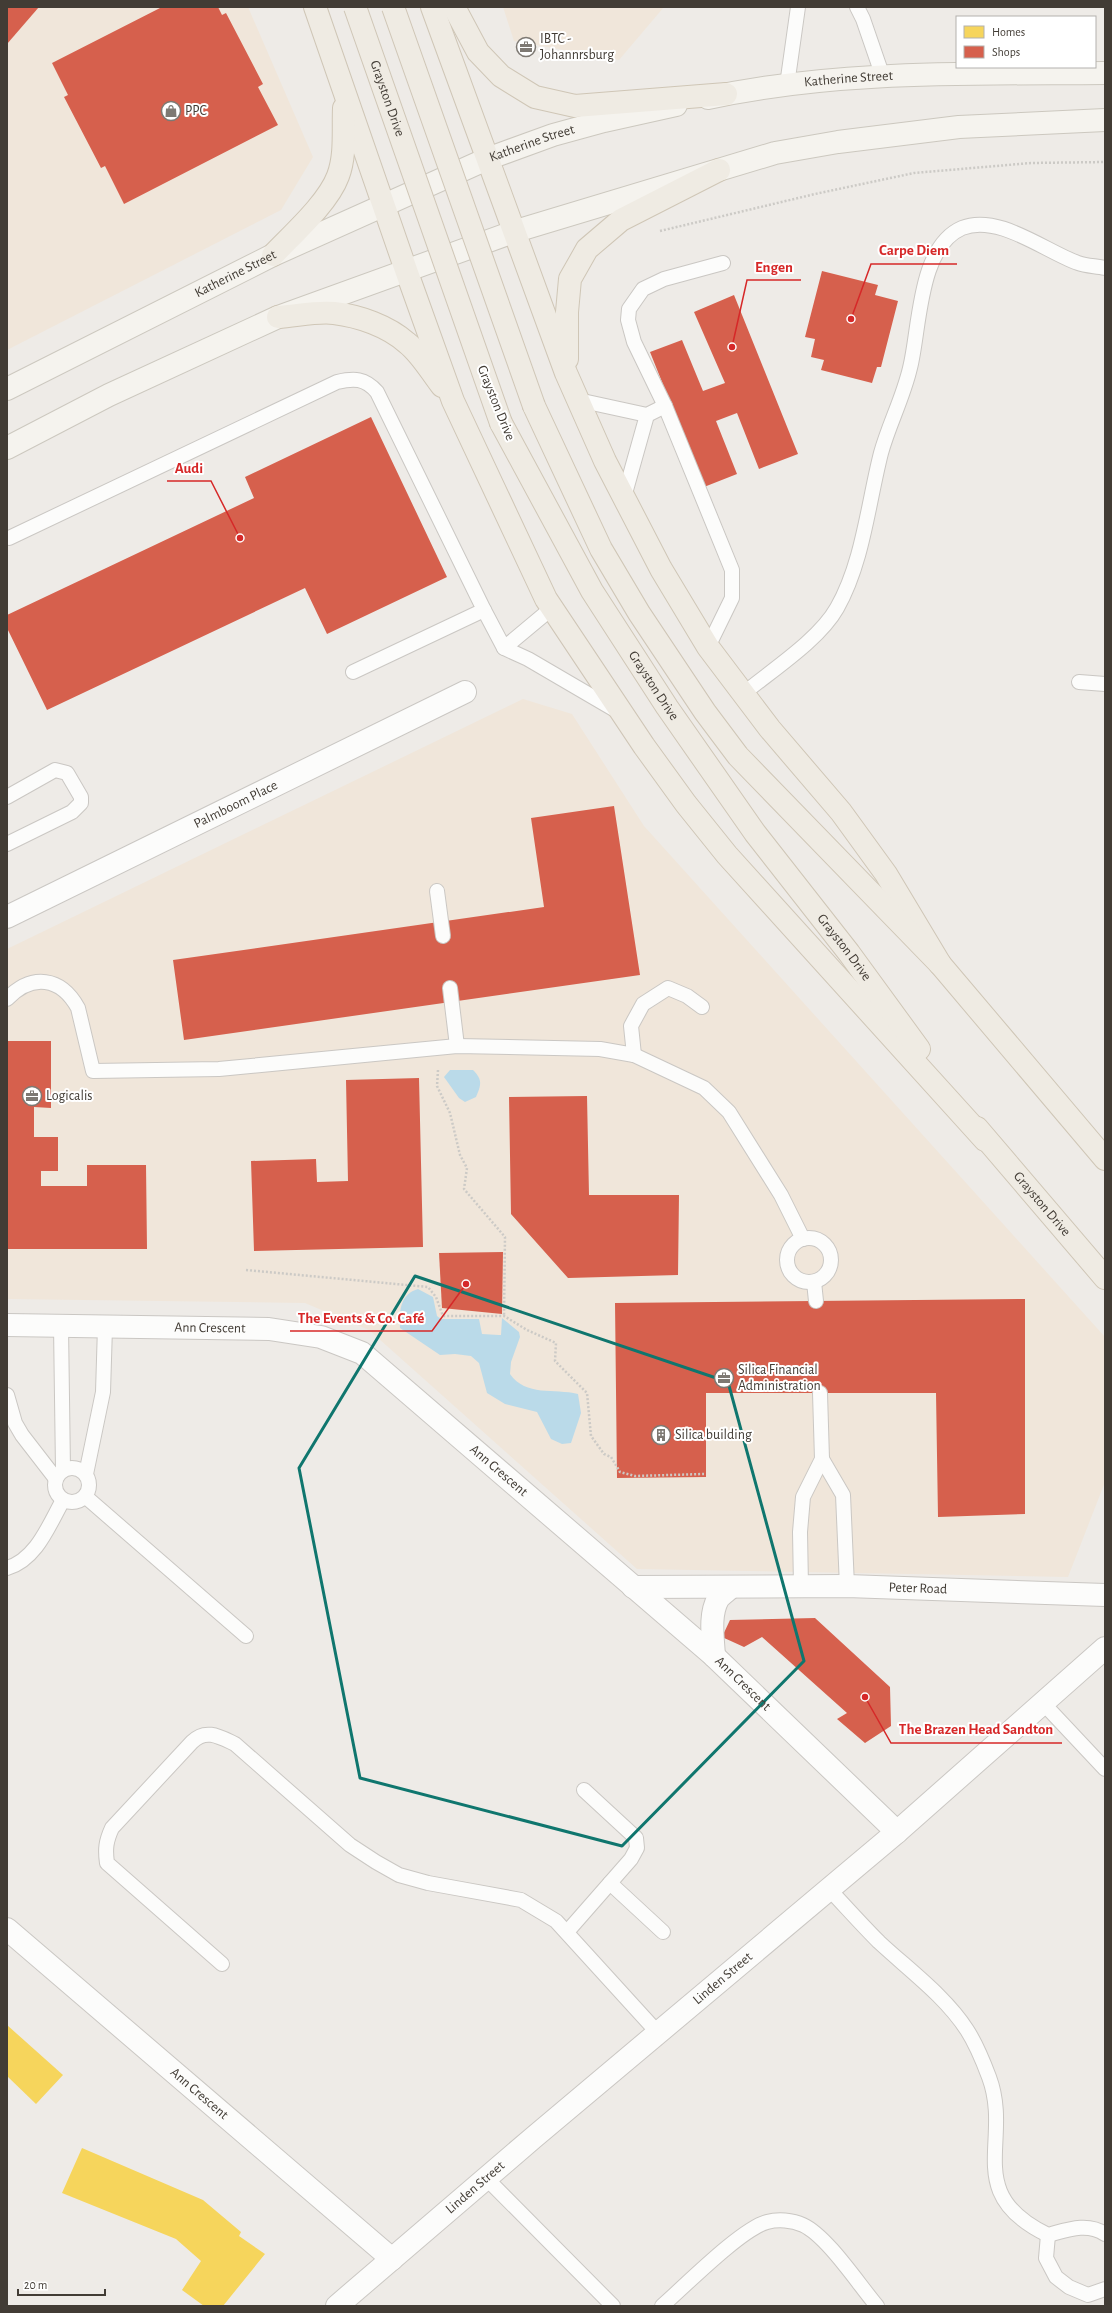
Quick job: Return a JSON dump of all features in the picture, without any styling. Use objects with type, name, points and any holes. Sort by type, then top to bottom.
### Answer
[{"type":"main road","points":[[315,7],[406,270],[454,401],[552,608],[623,714],[686,804],[727,854],[985,1140]]},
{"type":"main road","name":"Grayston Drive","points":[[355,7],[501,423],[592,591],[667,707],[755,833],[849,953],[985,1140],[1105,1278]]},
{"type":"main road","name":"Grayston Drive","points":[[393,7],[534,406],[601,549],[639,613],[705,712],[738,756],[940,964],[1105,1159]]},
{"type":"main road","points":[[432,7],[487,159],[516,231],[566,373],[624,497],[661,569],[708,647],[770,730],[846,819],[886,874],[940,964]]},
{"type":"main road","points":[[454,7],[478,52],[501,76],[535,97],[574,106],[726,94]]},
{"type":"main road","name":"Katherine Street","points":[[7,388],[273,254],[487,159],[553,135],[604,121],[726,94],[787,85],[883,77],[1105,73]]},
{"type":"main road","points":[[273,254],[315,212],[338,176],[342,155],[345,96]]},
{"type":"main road","points":[[7,448],[109,395],[278,317],[516,231],[719,170],[775,154],[845,141],[959,127],[1105,120]]},
{"type":"main road","points":[[566,373],[567,312],[570,279],[587,249],[621,220],[719,170]]},
{"type":"main road","points":[[278,317],[332,313],[356,318],[394,333],[408,343],[454,401]]},
{"type":"street","name":"Palmboom Place","points":[[7,917],[465,692]]},
{"type":"street","name":"Ann Crescent","points":[[7,1325],[269,1329],[322,1337],[362,1352],[714,1656],[897,1832]]},
{"type":"street","name":"Peter Road","points":[[633,1587],[730,1588],[847,1586],[1105,1595]]},
{"type":"street","points":[[714,1656],[712,1626],[715,1610],[719,1598],[730,1588]]},
{"type":"street","name":"Linden Street","points":[[338,2306],[486,2178],[897,1832],[1105,1648]]},
{"type":"street","name":"Ann Crescent","points":[[7,1928],[392,2260]]},
{"type":"lane","points":[[787,85],[798,7]]},
{"type":"lane","points":[[857,7],[863,19],[883,77]]},
{"type":"lane","points":[[743,694],[815,636],[837,609],[846,591],[860,550],[881,452],[902,398],[910,369],[921,298],[928,273],[940,247],[949,236],[963,228],[980,225],[1021,236],[1080,264],[1105,268]]},
{"type":"lane","points":[[708,647],[732,598],[732,570],[665,406],[632,337],[628,320],[629,309],[643,289],[657,282],[723,262]]},
{"type":"lane","points":[[8,537],[330,385],[350,379],[362,380],[377,392],[504,648],[528,659],[623,714]]},
{"type":"lane","points":[[578,400],[647,415],[665,406]]},
{"type":"lane","points":[[624,497],[647,415]]},
{"type":"lane","points":[[504,648],[552,608]]},
{"type":"lane","points":[[353,672],[484,610]]},
{"type":"lane","points":[[1078,682],[1105,684]]},
{"type":"lane","points":[[7,797],[55,770],[67,773],[81,797],[81,803],[72,812],[7,844]]},
{"type":"lane","points":[[437,891],[443,936]]},
{"type":"lane","points":[[7,999],[24,985],[35,982],[47,981],[66,993],[73,999],[78,1008],[93,1071],[219,1068],[457,1046],[600,1049],[634,1055],[704,1088],[729,1112],[781,1195],[803,1239]]},
{"type":"lane","points":[[450,988],[457,1046]]},
{"type":"lane","points":[[634,1055],[631,1026],[643,1004],[668,988],[687,996],[702,1007]]},
{"type":"lane","points":[[810,1238],[823,1243],[831,1255],[830,1269],[821,1279],[814,1282],[799,1280],[794,1275],[787,1262],[791,1248],[803,1239],[810,1238]]},
{"type":"lane","points":[[814,1282],[816,1301]]},
{"type":"lane","points":[[61,1326],[60,1475],[56,1491],[63,1500],[75,1503],[86,1497],[90,1486],[86,1474],[103,1392],[104,1326]]},
{"type":"lane","points":[[801,1586],[800,1532],[803,1497],[822,1459],[820,1393]]},
{"type":"lane","points":[[7,1395],[15,1423],[22,1435],[60,1475]]},
{"type":"lane","points":[[822,1459],[843,1495],[847,1586]]},
{"type":"lane","points":[[60,1475],[75,1468],[86,1474]]},
{"type":"lane","points":[[86,1497],[246,1636]]},
{"type":"lane","points":[[7,1568],[24,1561],[34,1550],[63,1500]]},
{"type":"lane","points":[[1043,1703],[1105,1769]]},
{"type":"lane","points":[[222,1964],[107,1863],[105,1852],[105,1843],[112,1828],[192,1742],[197,1737],[206,1734],[217,1736],[235,1744],[350,1845],[399,1875],[428,1883],[520,1900],[556,1921],[658,2033]]},
{"type":"lane","points":[[567,1932],[631,1859],[637,1848],[636,1838],[584,1790]]},
{"type":"lane","points":[[610,1883],[663,1932]]},
{"type":"lane","points":[[829,1889],[878,1940],[948,2006],[967,2030],[990,2078],[995,2108],[993,2166],[998,2187],[1012,2209],[1037,2230],[1048,2236],[1075,2228],[1093,2229],[1105,2234]]},
{"type":"lane","points":[[486,2178],[613,2306]]},
{"type":"lane","points":[[662,2306],[743,2235],[765,2222],[778,2220],[803,2225],[820,2237],[877,2306]]},
{"type":"lane","points":[[1048,2236],[1046,2258],[1056,2277],[1069,2287],[1088,2295],[1105,2289]]},
{"type":"path","points":[[655,232],[815,194],[914,173],[1032,163],[1105,162]]},
{"type":"path","points":[[438,1066],[437,1086],[450,1113],[460,1155],[467,1168],[464,1189],[505,1237],[504,1316]]},
{"type":"path","points":[[246,1270],[428,1287],[436,1297],[443,1316],[504,1316],[527,1330],[556,1343],[555,1361],[587,1393],[591,1436],[604,1454],[611,1457],[620,1472],[635,1476],[704,1474]]},
{"type":"highlighted area","points":[[415,1276],[728,1382],[804,1661],[622,1846],[360,1778],[299,1468]]},
{"type":"shaded area","points":[[7,7],[248,7],[313,157],[281,210],[7,350]]},
{"type":"shaded area","points":[[503,7],[664,7],[619,60],[514,41]]},
{"type":"shaded area","points":[[523,699],[572,714],[644,826],[1105,1337],[1105,1482],[1068,1577],[637,1569],[369,1330],[305,1303],[7,1299],[7,949]]},
{"type":"water","points":[[450,1070],[473,1070],[480,1080],[476,1097],[465,1102],[459,1098],[444,1077]]},
{"type":"water","points":[[418,1289],[433,1297],[437,1316],[441,1319],[479,1319],[482,1334],[501,1335],[502,1318],[519,1332],[520,1337],[511,1362],[510,1374],[524,1386],[532,1389],[578,1394],[581,1413],[571,1443],[562,1444],[551,1439],[537,1412],[505,1404],[487,1393],[479,1363],[471,1356],[455,1354],[440,1355],[400,1328],[400,1316],[404,1299],[412,1291]]},
{"type":"building: Homes","points":[[7,2025],[63,2075],[36,2104],[7,2076]]},
{"type":"building: Homes","points":[[82,2148],[203,2200],[241,2232],[239,2236],[265,2254],[223,2306],[204,2306],[182,2290],[201,2261],[176,2239],[62,2193]]},
{"type":"building: Shops","points":[[7,7],[39,7],[7,44]]},
{"type":"building: Shops","name":"PPC","points":[[162,7],[218,7],[222,15],[226,13],[263,84],[258,87],[278,125],[124,204],[105,166],[101,168],[64,97],[68,95],[52,63]]},
{"type":"building: Shops","points":[[822,271],[878,285],[875,295],[898,301],[881,367],[877,367],[872,383],[821,370],[824,360],[811,357],[815,339],[805,337]]},
{"type":"building: Shops","points":[[734,295],[798,454],[759,469],[737,413],[716,421],[737,474],[704,487],[650,352],[682,340],[703,391],[725,383],[694,312]]},
{"type":"building: Shops","points":[[371,417],[447,577],[327,634],[305,588],[47,710],[7,628],[7,615],[254,498],[245,477]]},
{"type":"building: Shops","points":[[614,806],[640,975],[184,1040],[173,960],[544,907],[531,818]]},
{"type":"building: Shops","points":[[7,1041],[51,1041],[51,1108],[34,1107],[34,1137],[58,1137],[58,1171],[41,1171],[41,1186],[87,1186],[87,1165],[146,1165],[147,1249],[7,1249]]},
{"type":"building: Shops","points":[[419,1078],[423,1247],[254,1251],[251,1161],[316,1159],[317,1182],[348,1181],[346,1080]]},
{"type":"building: Shops","points":[[587,1096],[589,1195],[679,1195],[678,1275],[568,1278],[511,1214],[509,1097]]},
{"type":"building: Shops","points":[[503,1252],[502,1314],[442,1308],[439,1253]]},
{"type":"building: Shops","name":"Silica building","points":[[1025,1299],[1025,1514],[938,1517],[936,1393],[706,1393],[706,1477],[617,1478],[615,1303]]},
{"type":"building: Shops","points":[[815,1618],[890,1687],[891,1726],[865,1743],[837,1719],[847,1713],[762,1637],[744,1647],[722,1637],[730,1620]]},
{"type":"place","name":"IBTC - Johannrsburg","points":[[526,47]]},
{"type":"place","name":"PPC","points":[[171,111]]},
{"type":"place","name":"Carpe Diem","points":[[851,319]]},
{"type":"place","name":"Engen","points":[[732,347]]},
{"type":"place","name":"Audi","points":[[240,538]]},
{"type":"place","name":"Logicalis","points":[[32,1096]]},
{"type":"place","name":"The Events & Co. Café","points":[[466,1284]]},
{"type":"place","name":"Silica Financial Administration","points":[[724,1378]]},
{"type":"place","name":"Silica building","points":[[661,1435]]},
{"type":"place","name":"The Brazen Head Sandton","points":[[865,1697]]}]
